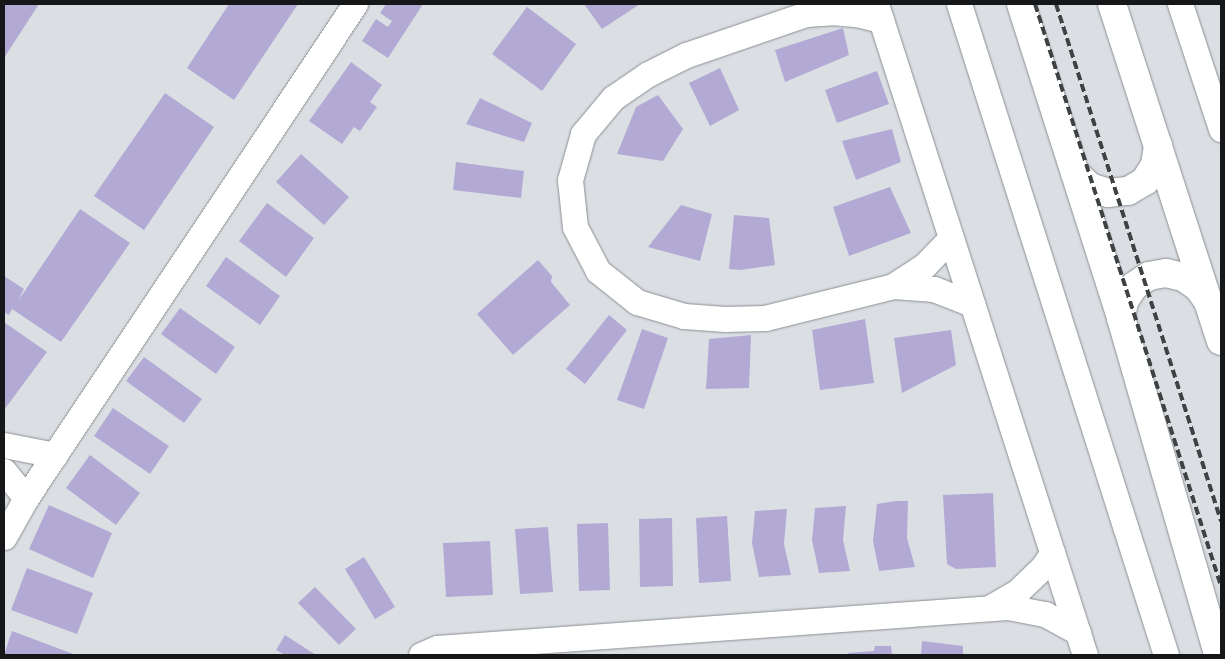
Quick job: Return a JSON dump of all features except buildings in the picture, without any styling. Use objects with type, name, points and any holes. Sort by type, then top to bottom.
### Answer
[{"type":"main road","points":[[1021,4],[1121,318],[1218,655]]},
{"type":"main road","points":[[1112,4],[1221,341]]},
{"type":"main road","points":[[1076,173],[1090,187],[1108,193],[1128,191],[1144,181],[1155,165],[1158,146]]},
{"type":"main road","points":[[1121,318],[1124,301],[1134,286],[1149,276],[1166,273],[1183,277],[1198,286],[1208,301]]},
{"type":"street","points":[[4,537],[26,498],[355,4]]},
{"type":"street","points":[[959,4],[1166,655]]},
{"type":"street","points":[[1180,4],[1221,129]]},
{"type":"street","points":[[951,238],[925,266],[893,286],[765,318],[724,319],[684,316],[637,302],[598,271],[575,227],[570,180],[583,134],[613,98],[648,74],[686,55],[814,9],[857,14],[878,12],[951,238],[1052,553],[1082,644]]},
{"type":"street","points":[[893,286],[934,289],[972,304]]},
{"type":"street","points":[[4,444],[55,455]]},
{"type":"street","points":[[4,471],[26,498]]},
{"type":"street","points":[[989,608],[1018,591],[1042,567],[1052,553]]},
{"type":"street","points":[[420,655],[437,648],[989,608],[1027,609],[1045,614],[1082,644]]},
{"type":"railway","points":[[1035,4],[1221,586]]},
{"type":"railway","points":[[1056,4],[1221,521]]}]
